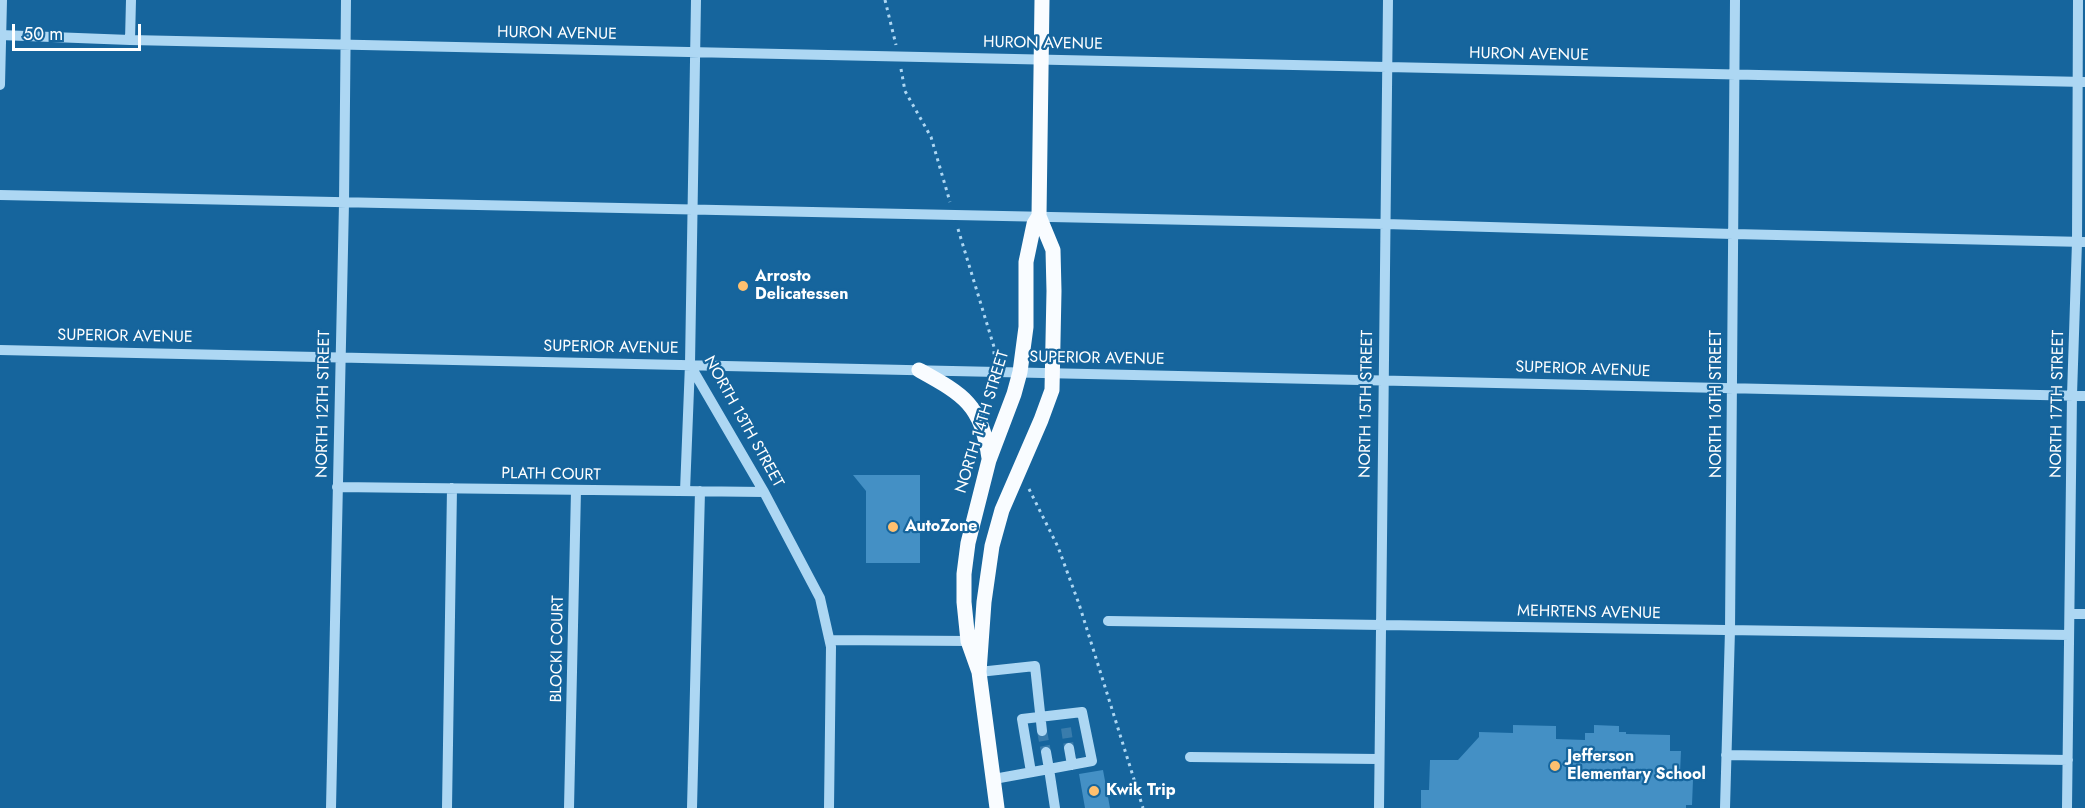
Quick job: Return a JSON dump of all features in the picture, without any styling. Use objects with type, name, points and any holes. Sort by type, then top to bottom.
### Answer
[{"type":"main road","name":"NORTH 14TH STREET","points":[[979,672],[984,602],[992,546],[1002,510],[1052,390],[1053,250],[1040,216],[1042,0]]},
{"type":"main road","name":"NORTH 14TH STREET","points":[[979,672],[969,641],[964,602],[964,574],[968,543],[989,460],[1020,372],[1026,327],[1026,262],[1034,224],[1040,216]]},
{"type":"main road","points":[[919,370],[968,401],[982,426],[989,460]]},
{"type":"main road","points":[[979,672],[997,808]]},
{"type":"street","points":[[0,85],[2,0]]},
{"type":"street","points":[[130,40],[131,0]]},
{"type":"street","name":"NORTH 12TH STREET","points":[[331,808],[346,0]]},
{"type":"street","name":"NORTH 13TH STREET","points":[[696,0],[690,364],[764,492],[820,598],[830,640],[829,808]]},
{"type":"street","name":"NORTH 15TH STREET","points":[[1378,808],[1388,0]]},
{"type":"street","name":"NORTH 16TH STREET","points":[[1725,808],[1733,389],[1735,0]]},
{"type":"street","name":"NORTH 17TH STREET","points":[[2067,808],[2072,396],[2081,242],[2081,82],[2078,0]]},
{"type":"street","name":"HURON AVENUE","points":[[1,35],[345,45],[2081,82]]},
{"type":"street","points":[[0,195],[1040,216],[2081,242]]},
{"type":"street","name":"SUPERIOR AVENUE","points":[[0,350],[2085,396]]},
{"type":"street","points":[[685,491],[690,364]]},
{"type":"street","name":"PLATH COURT","points":[[337,487],[764,492]]},
{"type":"street","points":[[447,808],[452,488]]},
{"type":"street","name":"BLOCKI COURT","points":[[570,808],[576,490]]},
{"type":"street","points":[[692,808],[700,491]]},
{"type":"street","points":[[2070,614],[2085,614]]},
{"type":"street","name":"MEHRTENS AVENUE","points":[[1108,621],[2069,635]]},
{"type":"street","points":[[830,640],[969,641]]},
{"type":"street","points":[[979,672],[1035,666],[1042,731]]},
{"type":"street","points":[[993,779],[1092,761],[1082,712],[1022,719],[1031,772]]},
{"type":"street","points":[[1064,715],[1066,728]]},
{"type":"street","points":[[1069,748],[1072,765]]},
{"type":"street","points":[[1046,752],[1055,808]]},
{"type":"street","points":[[1726,755],[2068,760]]},
{"type":"street","points":[[1191,757],[1378,759]]},
{"type":"path","points":[[1028,487],[1058,547],[1079,604],[1143,808]]},
{"type":"building","name":"AutoZone","points":[[853,475],[920,475],[920,563],[866,563],[866,491]]},
{"type":"building","name":"Jefferson Elementary School","points":[[1513,725],[1556,726],[1556,739],[1585,740],[1585,733],[1594,733],[1594,725],[1619,726],[1619,732],[1626,732],[1626,734],[1670,735],[1670,751],[1681,751],[1680,773],[1687,773],[1687,780],[1693,780],[1692,805],[1686,805],[1686,808],[1421,808],[1421,790],[1429,790],[1430,760],[1458,760],[1479,737],[1479,732],[1513,733]]},
{"type":"building","name":"Kwik Trip","points":[[1103,770],[1110,808],[1085,808],[1079,774]]},
{"type":"tunnel","points":[[1066,728],[1069,748]]},
{"type":"tunnel","points":[[1042,731],[1046,752]]},
{"type":"place","name":"Arrosto Delicatessen","points":[[743,286]]},
{"type":"place","name":"AutoZone","points":[[893,527]]},
{"type":"place","name":"Jefferson Elementary School","points":[[1555,766]]},
{"type":"place","name":"Kwik Trip","points":[[1094,791]]}]
